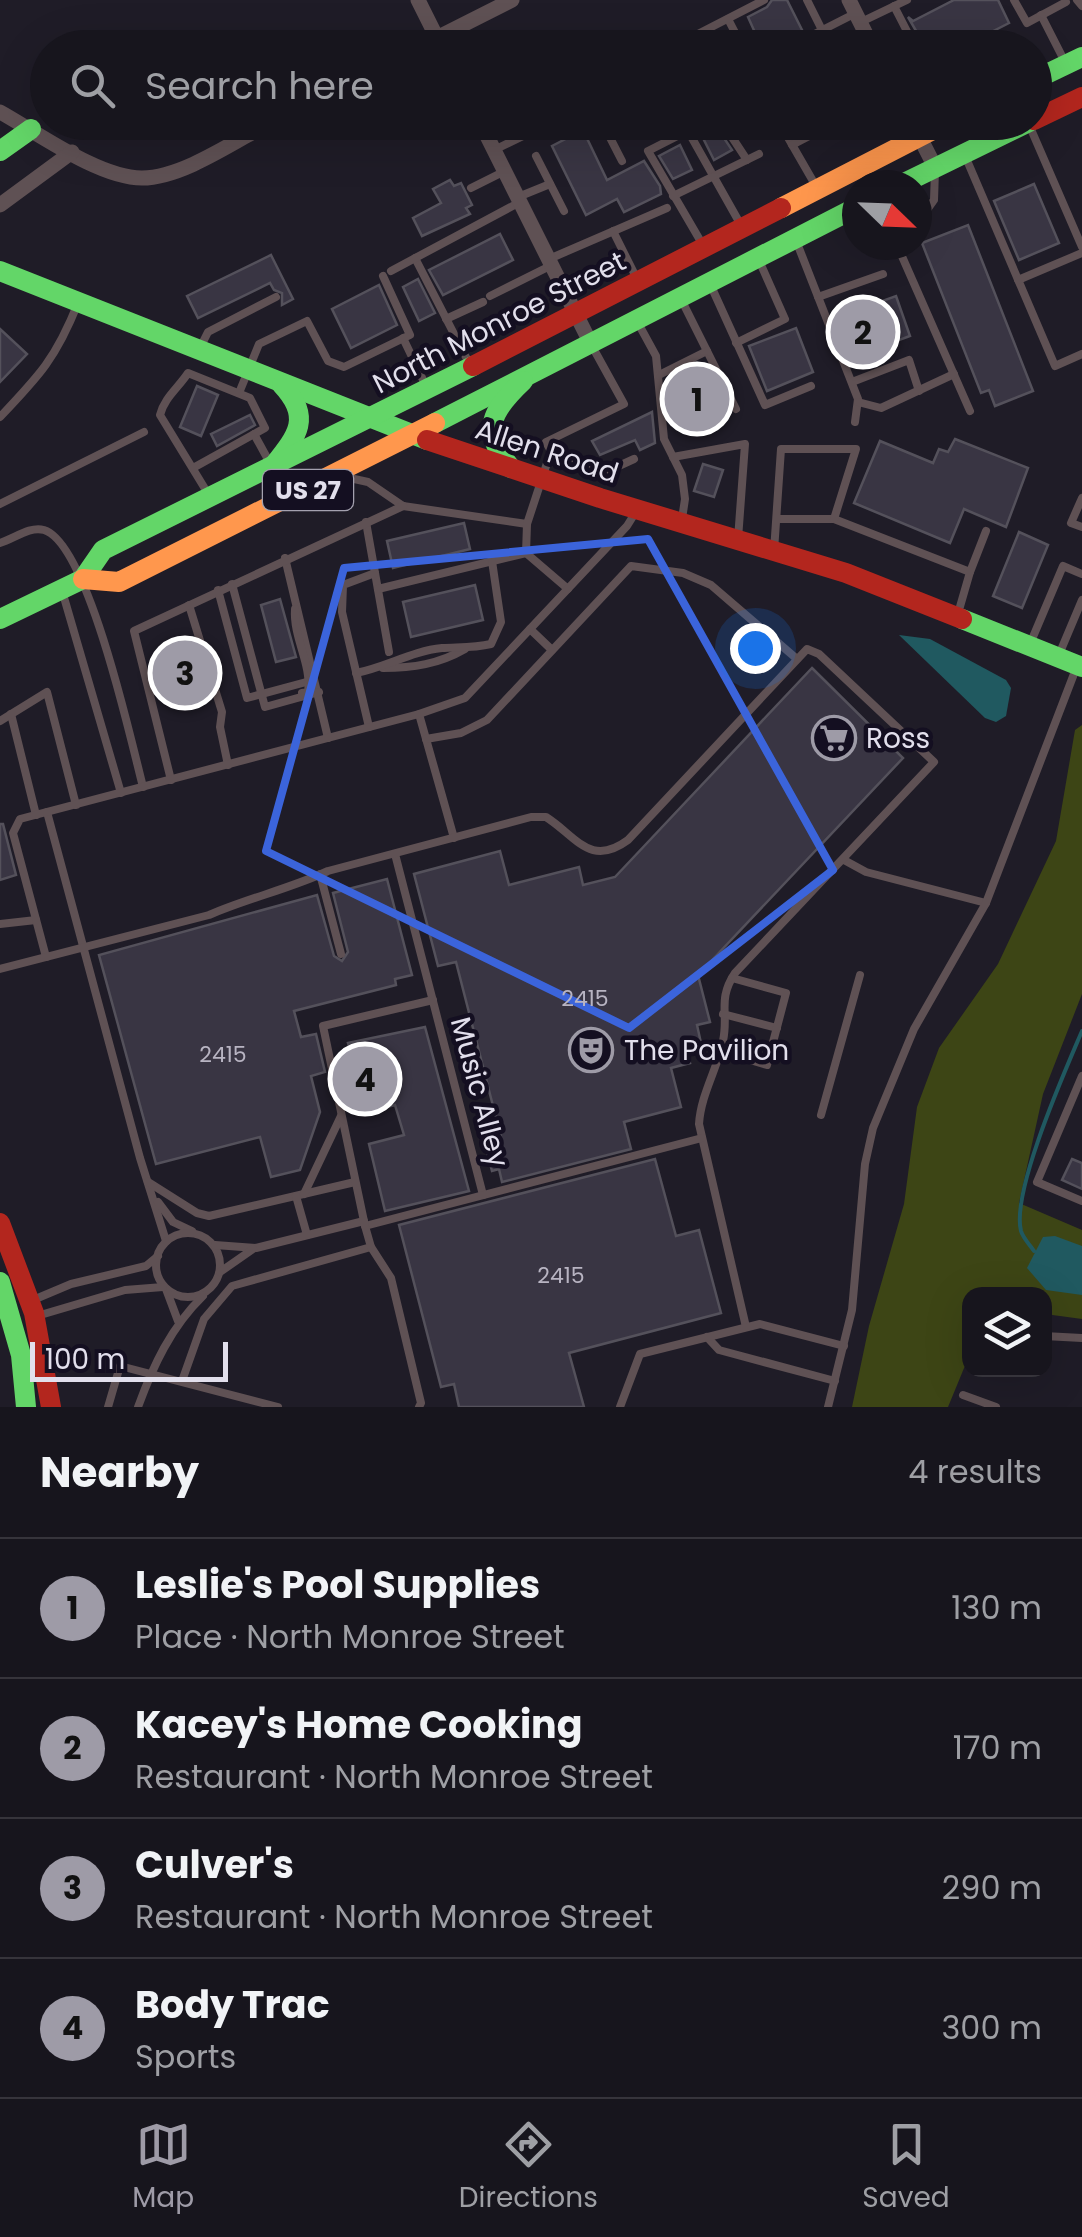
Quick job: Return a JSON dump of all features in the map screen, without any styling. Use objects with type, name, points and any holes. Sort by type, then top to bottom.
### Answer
[{"type":"main road","points":[[1052,112],[1081,100]]},
{"type":"main road","points":[[0,151],[30,130]]},
{"type":"main road","name":"North Monroe Street","points":[[0,619],[83,579],[103,550],[743,229],[818,190],[899,140]]},
{"type":"main road","points":[[928,170],[992,140]]},
{"type":"main road","name":"North Monroe Street","points":[[83,579],[119,582],[338,476],[842,214]]},
{"type":"main road","points":[[743,229],[758,257]]},
{"type":"main road","name":"Allen Road","points":[[0,271],[415,436],[512,470],[846,573],[1073,663]]},
{"type":"main road","points":[[512,470],[492,444],[490,425],[501,404],[528,376]]},
{"type":"main road","points":[[273,465],[297,434],[301,417],[296,400],[280,383]]},
{"type":"main road","points":[[0,1223],[35,1308],[51,1407]]},
{"type":"main road","points":[[0,1282],[5,1320],[21,1355],[26,1407]]},
{"type":"street","points":[[418,0],[433,30]]},
{"type":"street","points":[[460,30],[512,0]]},
{"type":"street","points":[[0,112],[30,128]]},
{"type":"street","points":[[51,140],[110,172],[142,178],[190,164],[236,140]]},
{"type":"street","points":[[489,140],[590,342]]},
{"type":"street","points":[[920,140],[934,167]]},
{"type":"street","points":[[0,205],[72,152]]},
{"type":"street","points":[[5,1320],[35,1308]]},
{"type":"lane","points":[[706,30],[764,0]]},
{"type":"lane","points":[[807,0],[822,30],[855,12],[894,6],[905,0]]},
{"type":"lane","points":[[1014,0],[1026,22],[1066,2]]},
{"type":"lane","points":[[1076,0],[1082,6]]},
{"type":"lane","points":[[894,6],[906,30]]},
{"type":"lane","points":[[1040,15],[1051,30]]},
{"type":"lane","points":[[728,19],[734,30]]},
{"type":"lane","points":[[1052,31],[1074,61]]},
{"type":"lane","points":[[494,150],[515,140]]},
{"type":"lane","points":[[611,140],[622,160]]},
{"type":"lane","points":[[670,140],[648,151],[704,248]]},
{"type":"lane","points":[[693,140],[743,229]]},
{"type":"lane","points":[[734,140],[747,160]]},
{"type":"lane","points":[[789,140],[818,190]]},
{"type":"lane","points":[[792,145],[801,140]]},
{"type":"lane","points":[[1018,280],[1082,250],[1039,140]]},
{"type":"lane","points":[[964,153],[1055,366],[1082,354]]},
{"type":"lane","points":[[673,196],[759,154]]},
{"type":"lane","points":[[536,156],[564,211]]},
{"type":"lane","points":[[932,203],[934,167]]},
{"type":"lane","points":[[471,188],[504,171]]},
{"type":"lane","points":[[238,393],[259,344],[307,320],[328,360],[344,367],[410,334],[387,274],[550,184]]},
{"type":"lane","points":[[446,319],[551,262],[667,208]]},
{"type":"lane","points":[[613,231],[638,282]]},
{"type":"lane","points":[[795,238],[852,382],[858,402],[855,422]]},
{"type":"lane","points":[[736,343],[785,320],[758,257]]},
{"type":"lane","points":[[415,258],[471,367]]},
{"type":"lane","points":[[904,260],[970,412]]},
{"type":"lane","points":[[818,297],[883,274]]},
{"type":"lane","points":[[708,282],[765,405],[810,386]]},
{"type":"lane","points":[[680,296],[736,409]]},
{"type":"lane","points":[[198,352],[208,332],[276,297]]},
{"type":"lane","points":[[0,417],[47,368],[64,340],[78,303]]},
{"type":"lane","points":[[636,319],[656,356],[664,439],[682,475],[685,499],[681,522]]},
{"type":"lane","points":[[403,338],[428,389]]},
{"type":"lane","points":[[568,589],[526,553],[526,524],[551,452],[546,442],[624,404],[590,342]]},
{"type":"lane","points":[[659,374],[707,352]]},
{"type":"lane","points":[[852,382],[909,360],[919,390]]},
{"type":"lane","points":[[193,468],[266,428],[250,398],[188,373],[166,400],[160,415],[210,496]]},
{"type":"lane","points":[[858,402],[881,408],[954,374]]},
{"type":"lane","points":[[1,501],[144,432]]},
{"type":"lane","points":[[254,434],[273,465]]},
{"type":"lane","points":[[673,457],[744,444],[738,539]]},
{"type":"lane","points":[[774,550],[781,449],[856,449],[834,519]]},
{"type":"lane","points":[[551,452],[610,470],[634,459]]},
{"type":"lane","points":[[338,476],[368,482],[403,506],[526,524]]},
{"type":"lane","points":[[1082,498],[1071,523],[1082,528]]},
{"type":"lane","points":[[171,780],[134,631],[403,506]]},
{"type":"lane","points":[[46,957],[14,833],[20,820],[419,714],[465,698],[627,526],[638,509]]},
{"type":"lane","points":[[776,518],[834,519],[970,572]]},
{"type":"lane","points":[[366,522],[389,652]]},
{"type":"lane","points":[[0,543],[30,530],[45,530],[56,538],[83,579],[143,787]]},
{"type":"lane","points":[[957,617],[986,531]]},
{"type":"lane","points":[[378,589],[526,553]]},
{"type":"lane","points":[[286,558],[328,738]]},
{"type":"lane","points":[[356,673],[425,652],[491,644],[501,622],[492,562]]},
{"type":"lane","points":[[426,739],[460,733],[486,720],[631,566],[683,572],[711,585],[797,659]]},
{"type":"lane","points":[[1030,646],[1063,566],[1082,574]]},
{"type":"lane","points":[[369,727],[342,612],[343,585],[375,573]]},
{"type":"lane","points":[[232,584],[265,707],[319,692]]},
{"type":"lane","points":[[62,589],[121,793]]},
{"type":"lane","points":[[218,590],[246,698],[261,694],[283,698],[308,692],[310,680],[294,622],[296,600]]},
{"type":"lane","points":[[828,1407],[858,1273],[864,1164],[872,1128],[921,1015],[986,904],[1073,663],[1082,600]]},
{"type":"lane","points":[[189,605],[222,712],[220,727],[228,765]]},
{"type":"lane","points":[[530,629],[552,650]]},
{"type":"lane","points":[[0,969],[209,915],[320,874],[539,816],[552,820],[594,851],[620,846],[807,649],[819,654],[934,762],[724,989],[720,1052],[700,1103],[698,1124],[746,1326]]},
{"type":"lane","points":[[0,721],[47,692],[76,804]]},
{"type":"lane","points":[[11,714],[36,814]]},
{"type":"lane","points":[[419,714],[454,838]]},
{"type":"lane","points":[[47,812],[166,1241]]},
{"type":"lane","name":"Music Alley","points":[[395,854],[483,1195]]},
{"type":"lane","points":[[844,860],[866,872],[986,904]]},
{"type":"lane","points":[[320,874],[341,954]]},
{"type":"lane","points":[[0,924],[36,920]]},
{"type":"lane","points":[[822,1115],[860,975]]},
{"type":"lane","points":[[720,1052],[767,1065],[786,993],[732,978]]},
{"type":"lane","name":"Music Alley","points":[[419,1407],[391,1278],[371,1247],[364,1224],[322,1026],[433,1000]]},
{"type":"lane","points":[[724,1014],[776,1028]]},
{"type":"lane","points":[[1082,1076],[1037,1182],[1082,1201]]},
{"type":"lane","points":[[307,1235],[300,1195],[341,1116]]},
{"type":"lane","points":[[153,1195],[173,1222],[215,1245],[256,1248],[702,1138]]},
{"type":"lane","points":[[148,1182],[197,1213],[209,1216],[356,1182]]},
{"type":"lane","points":[[178,1321],[156,1271],[158,1256],[166,1241],[186,1232],[197,1233]]},
{"type":"lane","points":[[215,1245],[220,1255],[220,1272]]},
{"type":"lane","points":[[182,1381],[204,1319],[232,1286],[371,1247]]},
{"type":"lane","points":[[138,1407],[178,1321],[206,1293],[220,1272],[256,1248]]},
{"type":"lane","points":[[35,1308],[71,1284],[146,1266],[158,1256]]},
{"type":"lane","points":[[35,1308],[125,1290],[165,1288],[185,1298],[206,1293]]},
{"type":"lane","points":[[620,1407],[640,1354],[760,1324],[844,1346]]},
{"type":"lane","points":[[707,1336],[719,1350],[835,1381]]},
{"type":"lane","points":[[1052,1336],[1082,1338]]},
{"type":"lane","points":[[108,1407],[120,1366],[278,1407]]},
{"type":"lane","points":[[963,1394],[996,1407]]},
{"type":"highlighted area","points":[[648,539],[833,870],[629,1028],[266,851],[344,568]]},
{"type":"green space","points":[[1082,725],[1082,994],[1043,1094],[1019,1203],[1082,1230],[1082,1319],[1052,1315],[1052,1287],[962,1287],[962,1373],[948,1407],[852,1407],[869,1326],[904,1204],[917,1107],[939,1048],[998,964],[1056,841],[1075,730]]},
{"type":"water","points":[[899,635],[930,639],[1006,680],[1011,688],[1006,716],[996,722],[985,718]]},
{"type":"water","points":[[1055,1236],[1082,1246],[1082,1295],[1043,1287],[1027,1268],[1043,1237]]},
{"type":"building","points":[[772,0],[787,0],[802,30],[754,30],[748,17]]},
{"type":"building","points":[[954,0],[998,0],[1009,23],[995,30],[916,30],[908,17],[913,21]]},
{"type":"building","points":[[564,140],[588,140],[607,180],[644,161],[661,194],[624,212],[617,199],[586,215],[552,146]]},
{"type":"building","points":[[704,140],[725,140],[732,150],[714,160]]},
{"type":"building","points":[[680,145],[692,170],[673,179],[659,156]]},
{"type":"building","points":[[450,180],[454,186],[461,183],[472,205],[466,208],[470,214],[422,236],[413,218],[441,203],[433,189]]},
{"type":"building","points":[[1034,184],[1059,243],[1019,260],[994,201]]},
{"type":"building","points":[[968,225],[1033,391],[995,406],[989,390],[981,393],[929,260],[932,260],[932,239]]},
{"type":"building","points":[[500,234],[513,260],[443,295],[429,270]]},
{"type":"building","points":[[271,255],[293,299],[282,305],[282,293],[270,283],[198,318],[187,296]]},
{"type":"building","points":[[418,279],[435,313],[419,321],[403,287]]},
{"type":"building","points":[[379,285],[397,325],[351,348],[332,309]]},
{"type":"building","points":[[896,296],[910,336],[864,353],[852,320],[838,322],[839,309],[851,316],[849,313]]},
{"type":"building","points":[[796,328],[813,372],[767,391],[749,346]]},
{"type":"building","points":[[0,329],[27,354],[0,382]]},
{"type":"building","points":[[710,374],[724,409],[684,424],[671,389]]},
{"type":"building","points":[[197,386],[218,395],[201,436],[180,427]]},
{"type":"building","points":[[652,412],[655,443],[640,450],[635,440],[600,455],[592,441]]},
{"type":"building","points":[[250,415],[255,425],[217,446],[211,434]]},
{"type":"building","points":[[955,439],[1028,468],[1006,527],[964,509],[950,543],[854,503],[880,441],[933,463],[939,449],[948,452]]},
{"type":"building","points":[[703,464],[723,470],[714,497],[694,491]]},
{"type":"building","points":[[464,523],[470,549],[393,568],[387,541]]},
{"type":"building","points":[[1019,532],[1048,545],[1022,608],[993,596]]},
{"type":"building","points":[[475,585],[483,620],[411,637],[403,602]]},
{"type":"building","points":[[280,599],[296,657],[276,662],[261,605]]},
{"type":"building","points":[[191,641],[207,696],[179,705],[162,650]]},
{"type":"building","points":[[812,668],[903,758],[698,975],[710,1022],[697,1025],[701,1043],[686,1047],[690,1063],[671,1068],[681,1107],[624,1122],[631,1149],[502,1182],[499,1169],[492,1171],[484,1141],[501,1137],[456,962],[438,966],[414,874],[500,851],[509,885],[579,867],[583,885],[615,877]]},
{"type":"building","points":[[0,824],[16,875],[0,880]]},
{"type":"building","points":[[387,879],[412,975],[395,979],[396,985],[294,1011],[301,1037],[316,1034],[325,1072],[311,1076],[320,1112],[300,1170],[271,1177],[260,1137],[156,1164],[99,955],[317,895],[334,956],[342,961],[348,952],[333,893]]},
{"type":"building","points":[[425,1027],[469,1191],[385,1211],[369,1144],[404,1135],[395,1105],[367,1112],[348,1043]]},
{"type":"building","points":[[655,1159],[676,1236],[699,1230],[721,1313],[569,1353],[584,1407],[459,1407],[454,1384],[441,1387],[399,1225]]},
{"type":"building","points":[[1072,1159],[1082,1163],[1082,1189],[1062,1180]]},
{"type":"waterway","points":[[1034,1251],[1021,1231],[1024,1189],[1041,1131],[1082,1031]]},
{"type":"traffic: fast","points":[[1052,71],[1082,57]]},
{"type":"traffic: fast","points":[[0,151],[30,130]]},
{"type":"traffic: fast","points":[[931,170],[992,140]]},
{"type":"traffic: fast","points":[[435,423],[842,215]]},
{"type":"traffic: fast","points":[[0,271],[427,440]]},
{"type":"traffic: fast","points":[[0,619],[83,579],[103,550],[473,366]]},
{"type":"traffic: fast","points":[[511,468],[495,443],[493,422],[503,402],[523,381]]},
{"type":"traffic: fast","points":[[274,465],[298,426],[297,407],[282,385]]},
{"type":"traffic: fast","points":[[962,619],[1082,667]]},
{"type":"traffic: fast","points":[[0,1282],[21,1355],[26,1407]]},
{"type":"traffic: slow","points":[[781,208],[913,140]]},
{"type":"traffic: slow","points":[[83,579],[119,582],[435,423]]},
{"type":"traffic: jam","points":[[1052,111],[1082,97]]},
{"type":"traffic: jam","points":[[473,366],[781,208]]},
{"type":"traffic: jam","points":[[427,440],[846,573],[962,619]]},
{"type":"traffic: jam","points":[[0,1223],[34,1313],[51,1407]]},
{"type":"place","name":"Kacey's Home Cooking","points":[[863,332]]},
{"type":"place","name":"Leslie's Pool Supplies","points":[[697,399]]},
{"type":"place","name":"Culver's","points":[[185,673]]},
{"type":"place","name":"Ross","points":[[834,738]]},
{"type":"place","name":"The Pavilion","points":[[591,1050]]},
{"type":"place","name":"Body Trac","points":[[365,1079]]}]
